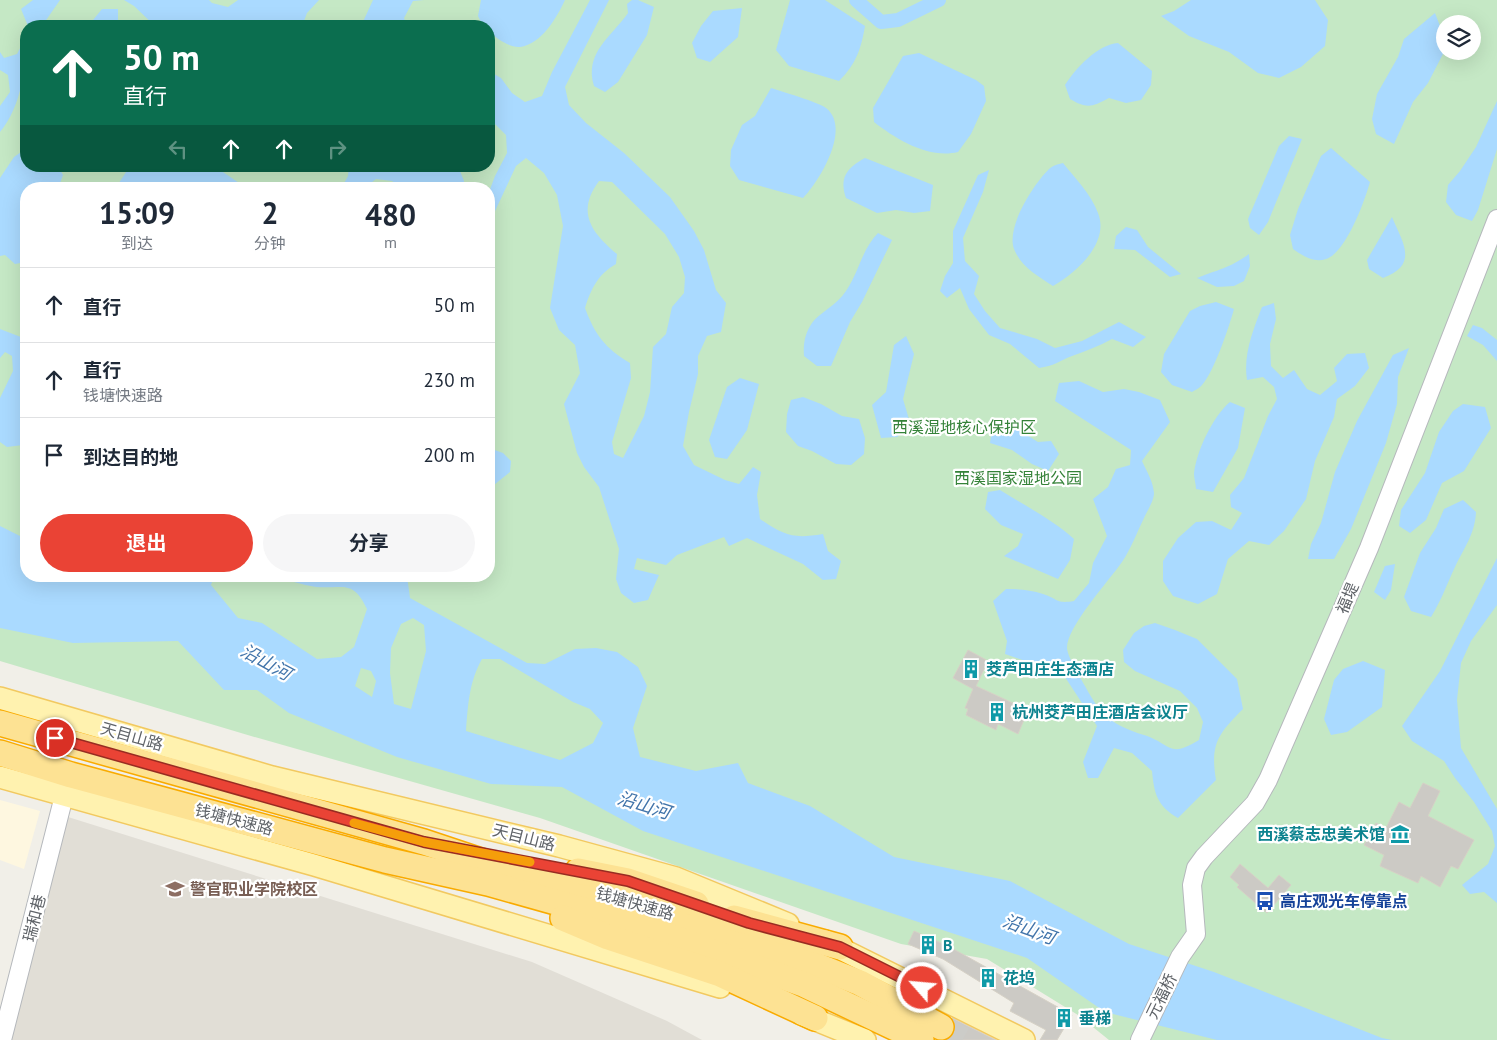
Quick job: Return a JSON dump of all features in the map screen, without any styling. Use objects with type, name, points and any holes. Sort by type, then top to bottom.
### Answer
[{"type":"highway","name":"钱塘快速路","points":[[0,723],[424,842],[502,868],[625,900],[740,937],[860,983],[931,1034]]},
{"type":"highway","name":"钱塘快速路","points":[[0,753],[71,775],[385,860],[488,882],[641,926],[803,984],[931,1034]]},
{"type":"highway","points":[[424,842],[628,881],[749,923],[840,947]]},
{"type":"highway","points":[[385,860],[534,906],[608,937],[720,974],[815,1018]]},
{"type":"main road","name":"天目山路","points":[[0,698],[272,777],[550,843],[676,878],[757,910],[840,947],[1024,1040]]},
{"type":"main road","points":[[0,777],[332,870],[670,971],[815,1018],[865,1040]]},
{"type":"street","name":"福堤","points":[[1180,957],[1196,934],[1192,885],[1196,868],[1204,857],[1256,803],[1268,780],[1369,548],[1497,219]]},
{"type":"street","name":"瑞和巷","points":[[2,1040],[64,796]]},
{"type":"street","name":"元福桥","points":[[1141,1038],[1180,957]]},
{"type":"shaded area","points":[[0,800],[40,811],[24,869],[0,860]]},
{"type":"shaded area","name":"警官职业学院校区","points":[[68,817],[532,962],[667,1021],[702,1040],[11,1040]]},
{"type":"green space","name":"西溪湿地核心保护区","points":[[0,0],[1497,0],[1497,1040],[1109,1040],[1078,1015],[987,959],[901,944],[540,818],[251,736],[0,661]]},
{"type":"water","points":[[33,0],[60,0],[46,20],[26,20],[21,9]]},
{"type":"water","points":[[124,0],[209,0],[212,3],[228,7],[238,0],[319,0],[307,13],[304,20],[149,20],[134,6]]},
{"type":"water","points":[[373,0],[424,0],[413,1],[405,20],[364,20]]},
{"type":"water","points":[[481,0],[565,0],[548,29],[535,41],[520,47],[512,46],[495,36],[495,20],[480,20],[478,16]]},
{"type":"water","points":[[590,0],[609,0],[565,87],[569,105],[586,123],[624,153],[670,197],[694,231],[704,250],[716,290],[726,303],[721,332],[707,336],[698,356],[698,374],[683,446],[694,465],[725,480],[739,484],[753,467],[761,472],[757,495],[760,519],[783,533],[790,535],[823,534],[828,551],[841,561],[836,579],[823,580],[803,564],[747,538],[729,546],[724,537],[677,555],[666,565],[637,558],[634,569],[659,575],[648,600],[634,603],[621,593],[616,579],[619,549],[599,487],[584,467],[577,453],[564,404],[580,373],[575,345],[559,330],[550,308],[563,226],[557,195],[544,173],[526,158],[516,166],[495,211],[495,182],[493,182],[507,153],[506,135],[495,124],[495,74],[501,78],[512,93],[525,102],[542,96],[552,72]],"holes":[[[599,181],[612,182],[665,234],[679,257],[685,277],[684,293],[672,307],[666,334],[653,347],[650,392],[644,416],[623,458],[614,454],[612,442],[631,378],[630,363],[614,352],[602,340],[585,308],[600,277],[616,264],[617,254],[600,238],[590,221],[588,212],[588,202]]]},
{"type":"water","points":[[632,0],[638,0],[654,7],[647,35],[618,82],[605,92],[594,86],[593,64],[601,46],[628,13],[627,4]]},
{"type":"water","points":[[790,0],[825,0],[865,26],[857,56],[839,81],[789,66],[776,50]]},
{"type":"water","points":[[1191,0],[1315,0],[1328,20],[1325,46],[1301,67],[1279,78],[1258,73],[1229,52],[1189,36],[1161,16],[1174,11]]},
{"type":"water","points":[[742,8],[738,37],[710,62],[697,58],[692,43],[701,26],[713,11]]},
{"type":"water","points":[[102,9],[118,9],[118,20],[93,20]]},
{"type":"water","points":[[1435,13],[1436,60],[1440,60],[1428,83],[1413,102],[1394,144],[1376,134],[1372,119],[1377,94],[1398,57],[1404,39]]},
{"type":"water","points":[[1118,43],[1152,71],[1151,85],[1141,100],[1126,103],[1109,98],[1090,106],[1070,99],[1065,85],[1075,72],[1095,53],[1110,44]]},
{"type":"water","points":[[20,48],[20,90],[13,111],[0,132],[0,106],[10,92],[8,75],[0,70],[0,52],[4,58],[17,54]]},
{"type":"water","points":[[919,53],[976,80],[984,86],[986,101],[971,134],[958,152],[936,153],[925,150],[903,141],[874,122],[873,108],[903,56]]},
{"type":"water","points":[[771,88],[822,106],[833,117],[836,128],[830,154],[817,180],[803,198],[739,180],[730,166],[731,150],[742,125],[755,116]]},
{"type":"water","points":[[1497,101],[1497,149],[1478,210],[1472,221],[1456,215],[1446,202],[1448,185],[1476,147]]},
{"type":"water","points":[[1289,136],[1302,139],[1268,222],[1259,235],[1250,228],[1248,219],[1279,146]]},
{"type":"water","points":[[1331,148],[1370,182],[1354,225],[1341,247],[1326,259],[1317,260],[1293,249],[1290,235],[1298,209],[1321,156]]},
{"type":"water","points":[[20,153],[20,172],[61,172],[63,175],[60,182],[20,182],[20,263],[15,264],[5,255],[0,256],[0,178],[14,157]]},
{"type":"water","points":[[865,158],[933,185],[930,211],[914,213],[896,210],[877,213],[846,198],[843,184],[846,174],[853,166]]},
{"type":"water","points":[[1063,163],[1091,199],[1098,213],[1100,224],[1099,235],[1089,256],[1081,265],[1053,286],[1030,270],[1021,261],[1014,249],[1013,240],[1017,218],[1036,185],[1049,169]]},
{"type":"water","points":[[989,170],[983,192],[963,238],[965,261],[979,276],[974,294],[985,311],[1000,328],[1037,339],[1055,348],[1082,341],[1119,322],[1146,337],[1133,347],[1112,339],[1053,365],[1039,368],[1010,344],[989,335],[969,309],[960,288],[947,298],[940,291],[945,276],[953,263],[953,231],[978,175]]},
{"type":"water","points":[[126,172],[223,172],[238,182],[120,182]]},
{"type":"water","points":[[348,172],[460,172],[464,181],[394,182],[376,179],[372,182],[345,182]]},
{"type":"water","points":[[1392,217],[1403,244],[1405,260],[1394,273],[1383,278],[1369,269],[1367,260]]},
{"type":"water","points":[[1126,227],[1137,230],[1148,247],[1181,274],[1170,277],[1135,250],[1114,249],[1116,236]]},
{"type":"water","points":[[878,233],[892,240],[862,302],[850,322],[831,366],[817,366],[804,356],[806,335],[815,319],[846,291],[864,253]]},
{"type":"water","points":[[1249,254],[1250,266],[1244,281],[1234,286],[1217,287],[1197,278],[1229,266]]},
{"type":"water","points":[[1216,302],[1234,309],[1225,338],[1207,379],[1192,392],[1172,385],[1161,372],[1164,354],[1190,311]]},
{"type":"water","points":[[1274,303],[1276,319],[1270,344],[1271,366],[1283,378],[1294,370],[1307,389],[1320,395],[1337,381],[1334,368],[1347,354],[1365,353],[1369,368],[1355,386],[1337,399],[1334,417],[1315,461],[1306,499],[1284,531],[1269,545],[1249,541],[1228,559],[1217,594],[1198,604],[1173,596],[1163,581],[1163,561],[1178,538],[1196,522],[1212,521],[1231,530],[1242,513],[1231,507],[1230,495],[1244,478],[1268,416],[1277,399],[1274,387],[1263,377],[1247,380],[1246,361],[1252,334],[1262,307]]},
{"type":"water","points":[[1473,325],[1482,328],[1497,340],[1497,361],[1483,345],[1467,336]]},
{"type":"water","points":[[0,329],[20,337],[20,445],[7,447],[0,442],[0,398],[13,371],[12,356],[5,352],[0,358]]},
{"type":"water","points":[[906,336],[914,354],[903,399],[911,426],[897,437],[881,438],[872,405],[886,392],[894,345]]},
{"type":"water","points":[[1409,348],[1398,377],[1397,404],[1386,443],[1351,529],[1334,559],[1308,559],[1311,544],[1321,523],[1335,472],[1357,421],[1393,355]]},
{"type":"water","points":[[740,378],[759,384],[747,430],[727,459],[715,457],[709,440],[727,387]]},
{"type":"water","points":[[1079,381],[1103,392],[1124,389],[1139,392],[1160,400],[1170,422],[1142,461],[1150,477],[1154,493],[1150,506],[1125,557],[1081,616],[1069,639],[1067,648],[1074,667],[1096,705],[1108,718],[1115,723],[1175,749],[1189,746],[1199,740],[1203,722],[1197,708],[1180,691],[1135,671],[1124,662],[1123,650],[1134,633],[1144,626],[1155,623],[1197,639],[1237,679],[1243,709],[1227,726],[1218,740],[1214,757],[1216,780],[1178,818],[1161,804],[1154,786],[1152,771],[1132,753],[1114,748],[1098,778],[1088,778],[1083,762],[1097,726],[1063,674],[1005,654],[1007,641],[993,601],[1006,589],[1034,592],[1060,601],[1074,601],[1089,583],[1093,563],[1107,536],[1093,499],[1108,487],[1116,469],[1130,465],[1131,450],[1055,401],[1059,383]]},
{"type":"water","points":[[803,397],[821,404],[842,416],[859,419],[865,438],[864,454],[851,465],[836,464],[798,446],[786,432],[787,414],[791,400]]},
{"type":"water","points":[[1230,402],[1245,408],[1238,448],[1213,492],[1196,489],[1194,474],[1198,455],[1206,435],[1217,416]]},
{"type":"water","points":[[1463,404],[1485,407],[1491,428],[1464,471],[1442,483],[1426,520],[1410,533],[1399,526],[1401,510],[1425,473],[1439,432],[1453,411]]},
{"type":"water","points":[[1007,423],[1038,442],[1051,441],[1059,454],[1048,471],[1032,464],[1012,450],[990,443],[992,429]]},
{"type":"water","points":[[495,450],[503,453],[511,461],[510,472],[495,484]]},
{"type":"water","points":[[1000,490],[1048,519],[1074,539],[1070,560],[1058,579],[1004,556],[1018,546],[1023,534],[1001,525],[985,509],[988,492]]},
{"type":"water","points":[[1463,500],[1476,512],[1474,527],[1469,541],[1431,617],[1411,611],[1404,597],[1420,553],[1436,528],[1444,509]]},
{"type":"water","name":"沿山河","points":[[0,526],[20,536],[20,582],[212,582],[211,585],[238,618],[262,623],[317,659],[341,657],[354,647],[367,609],[357,593],[352,589],[346,587],[316,587],[294,582],[408,582],[410,598],[527,663],[545,664],[575,649],[596,648],[617,652],[638,667],[647,686],[633,728],[640,757],[696,771],[738,763],[748,783],[810,806],[894,857],[1010,881],[1129,944],[1214,972],[1382,1038],[1392,1040],[1217,1040],[1105,1012],[1027,958],[643,831],[562,787],[491,784],[397,757],[289,713],[257,690],[224,690],[178,641],[73,643],[0,628]],"holes":[[[413,618],[424,625],[426,651],[411,709],[394,704],[390,673],[391,648],[401,624]],[[482,659],[500,659],[573,702],[590,709],[603,723],[593,743],[560,760],[466,731],[470,694],[474,676]],[[361,668],[371,671],[376,681],[372,697],[355,686]]]},
{"type":"water","points":[[1497,558],[1497,605],[1471,641],[1461,663],[1457,700],[1461,748],[1497,809],[1497,903],[1484,892],[1470,894],[1462,885],[1488,864],[1495,846],[1492,831],[1474,802],[1444,761],[1412,741],[1402,726],[1440,671]]},
{"type":"water","points":[[1395,564],[1391,590],[1385,600],[1374,592],[1385,566]]},
{"type":"water","points":[[1363,661],[1385,670],[1382,707],[1347,732],[1331,735],[1324,719],[1334,680],[1343,669]]},
{"type":"building","name":"杭州茭芦田庄酒店会议厅","points":[[968,650],[988,661],[976,686],[1028,710],[1018,734],[998,724],[996,730],[966,715],[968,709],[965,708],[973,689],[953,678]]},
{"type":"building","name":"西溪蔡志忠美术馆","points":[[1423,783],[1440,791],[1428,816],[1474,840],[1458,869],[1451,866],[1440,887],[1421,876],[1418,883],[1380,866],[1384,855],[1364,845],[1376,823],[1386,828],[1399,802],[1410,808]]},
{"type":"building","name":"高庄观光车停靠点","points":[[1240,864],[1268,888],[1279,875],[1291,885],[1267,913],[1237,887],[1239,885],[1230,877]]},
{"type":"building","name":"花坞","points":[[914,931],[948,946],[1072,1015],[1057,1040],[1040,1040],[1046,1030],[1010,1011],[1014,1003],[943,959],[908,944]]},
{"type":"building","points":[[952,1018],[996,1040],[946,1040],[954,1033],[955,1026]]},
{"type":"waterway","points":[[856,0],[881,22],[898,20],[939,0]]},
{"type":"tunnel","points":[[941,1027],[964,1040]]},
{"type":"slow traffic","points":[[354,823],[424,842],[530,862]]},
{"type":"place","name":"茭芦田庄生态酒店","points":[[971,669]]},
{"type":"place","name":"杭州茭芦田庄酒店会议厅","points":[[997,712]]},
{"type":"place","name":"西溪蔡志忠美术馆","points":[[1400,834]]},
{"type":"place","name":"警官职业学院校区","points":[[175,889]]},
{"type":"place","name":"高庄观光车停靠点","points":[[1265,901]]},
{"type":"place","name":"B","points":[[928,945]]},
{"type":"place","name":"花坞","points":[[988,978]]},
{"type":"place","name":"垂梯","points":[[1064,1018]]},
{"type":"route","points":[[55,738],[424,842],[628,881],[749,923],[840,947],[922,988]]},
{"type":"park label","name":"西溪国家湿地公园","points":[[1018,478]]}]
